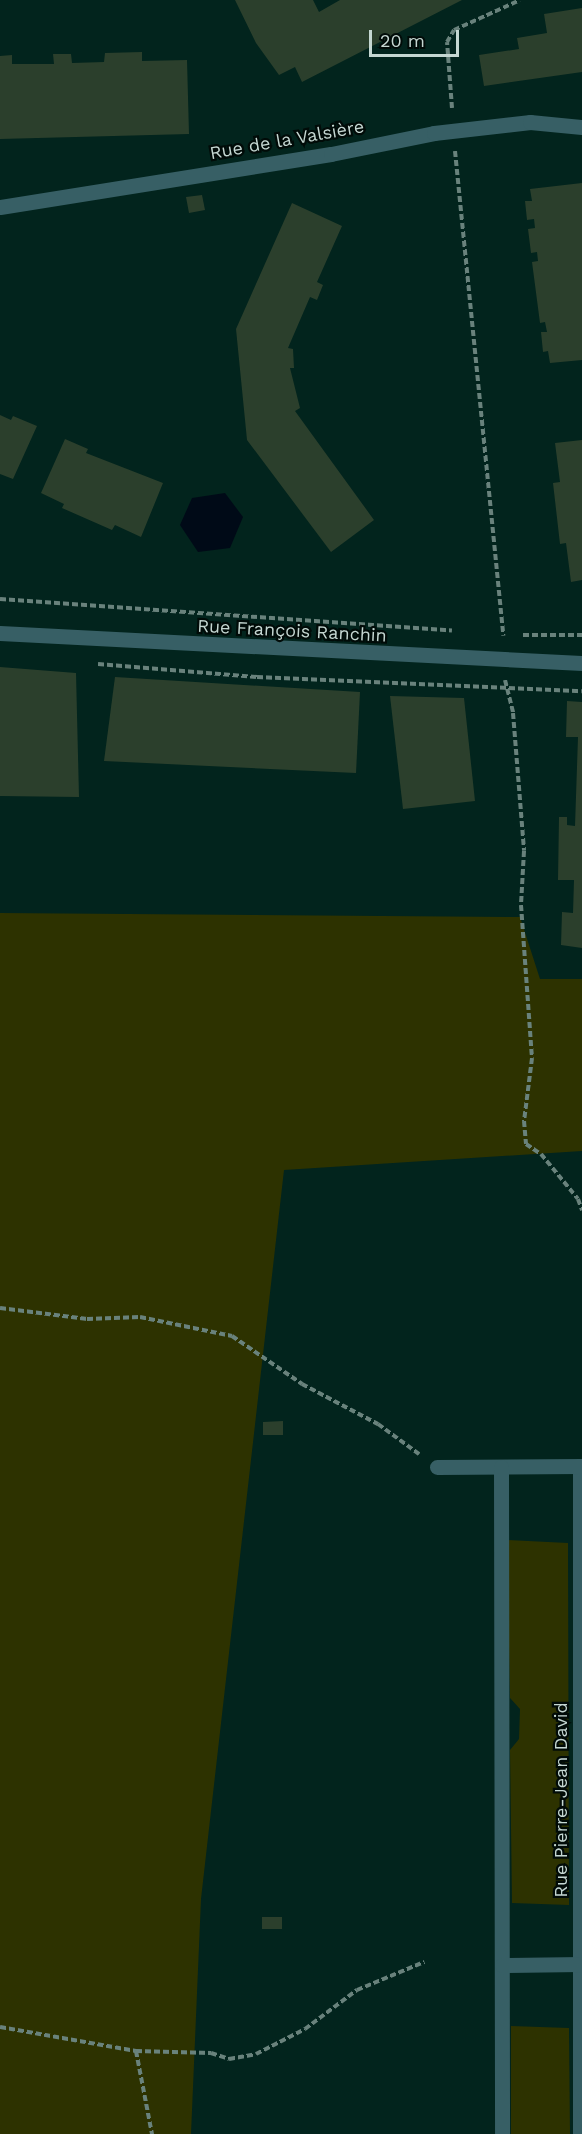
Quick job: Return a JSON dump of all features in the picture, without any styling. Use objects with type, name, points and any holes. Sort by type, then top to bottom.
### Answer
[{"type":"street","name":"Rue de la Valsière","points":[[0,207],[453,131],[530,122],[582,127]]},
{"type":"street","name":"Rue François Ranchin","points":[[0,633],[506,661],[582,663]]},
{"type":"street","points":[[437,1467],[581,1466]]},
{"type":"street","name":"Rue Pierre-Jean David","points":[[580,2134],[581,1466]]},
{"type":"street","points":[[501,1467],[502,2134]]},
{"type":"street","points":[[502,1965],[581,1964]]},
{"type":"path","points":[[520,0],[454,30],[447,42],[453,131],[506,661],[504,688],[513,713],[524,851],[521,905],[531,1058],[524,1121],[526,1144],[541,1154],[578,1199],[582,1210]]},
{"type":"path","points":[[0,599],[456,631]]},
{"type":"path","points":[[491,633],[582,635]]},
{"type":"path","points":[[93,663],[257,677],[582,691]]},
{"type":"path","points":[[0,1308],[87,1319],[140,1317],[232,1336],[302,1384],[378,1424],[437,1467]]},
{"type":"path","points":[[0,2027],[136,2051],[211,2053],[229,2059],[256,2054],[305,2029],[357,1990],[424,1962]]},
{"type":"path","points":[[136,2051],[152,2134]]},
{"type":"green space","points":[[0,913],[520,917],[540,979],[582,979],[582,1151],[284,1170],[201,1899],[191,2134],[0,2134]]},
{"type":"green space","points":[[507,1540],[568,1543],[569,1905],[512,1903],[510,1750],[519,1739],[520,1709],[510,1698]]},
{"type":"green space","points":[[511,2026],[569,2028],[570,2134],[511,2134]]},
{"type":"shaded area","points":[[225,493],[243,517],[230,548],[198,552],[180,525],[192,498]]},
{"type":"building","points":[[235,0],[313,0],[319,12],[340,0],[462,0],[302,82],[295,67],[279,75],[256,43]]},
{"type":"building","points":[[582,8],[582,72],[484,86],[479,55],[519,49],[517,38],[547,33],[544,14]]},
{"type":"building","points":[[142,52],[142,61],[187,60],[189,134],[0,139],[0,56],[12,55],[12,64],[54,64],[53,54],[71,54],[72,63],[104,62],[105,53]]},
{"type":"building","points":[[582,183],[582,360],[550,363],[548,351],[543,352],[541,332],[547,332],[545,322],[540,323],[532,262],[538,261],[537,252],[531,253],[528,229],[535,228],[534,219],[527,220],[525,201],[532,201],[530,189]]},
{"type":"building","points":[[202,195],[205,210],[189,213],[186,197]]},
{"type":"building","points":[[292,203],[342,226],[317,282],[323,285],[317,300],[310,297],[288,348],[293,349],[294,368],[290,368],[300,408],[295,411],[374,520],[331,552],[247,440],[236,329]]},
{"type":"building","points":[[0,415],[11,420],[13,416],[37,426],[13,479],[0,474]]},
{"type":"building","points":[[65,439],[88,449],[86,453],[163,483],[141,537],[115,525],[112,530],[62,508],[64,504],[41,493]]},
{"type":"building","points":[[582,440],[582,580],[571,582],[566,543],[560,544],[553,483],[560,482],[555,443]]},
{"type":"building","points":[[0,667],[76,673],[79,797],[0,796]]},
{"type":"building","points":[[115,677],[360,692],[356,773],[104,761]]},
{"type":"building","points":[[390,696],[464,698],[475,801],[403,809]]},
{"type":"building","points":[[567,701],[582,702],[582,948],[561,945],[562,912],[573,913],[574,880],[558,880],[559,817],[567,817],[567,825],[575,826],[578,737],[566,737]]},
{"type":"building","points":[[283,1421],[283,1435],[263,1435],[263,1422]]},
{"type":"building","points":[[262,1917],[282,1917],[282,1929],[262,1929]]}]
